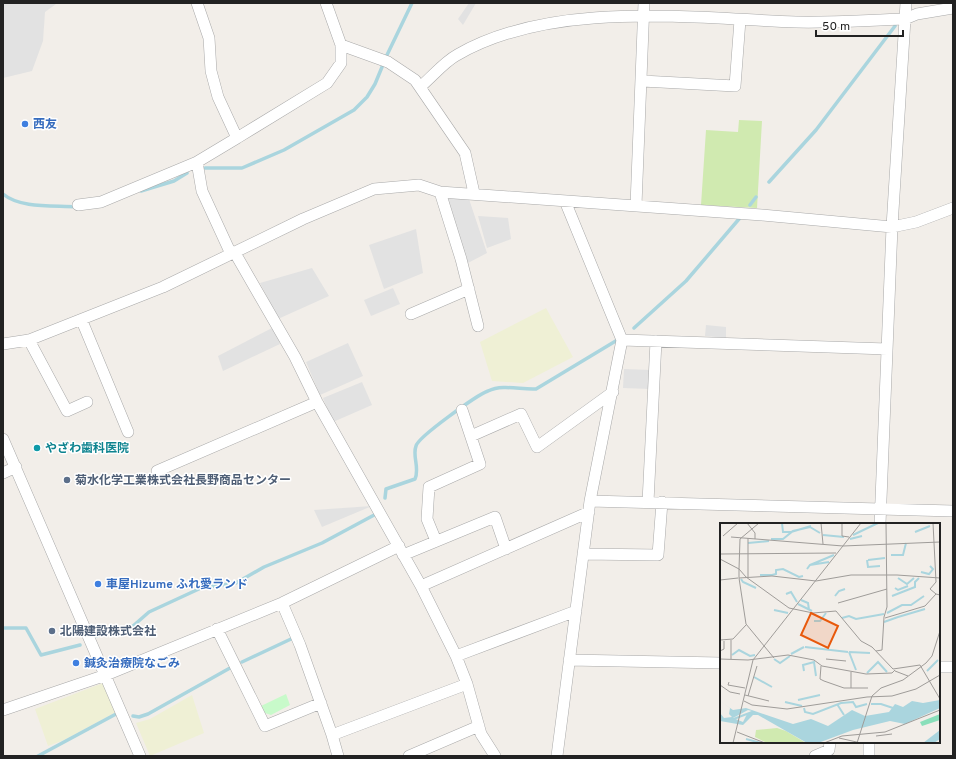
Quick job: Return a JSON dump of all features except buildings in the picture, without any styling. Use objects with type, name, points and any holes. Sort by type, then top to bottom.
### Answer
[{"type":"street","points":[[197,3],[209,38],[211,71],[218,97],[237,138]]},
{"type":"street","points":[[78,204],[101,202],[197,162],[327,82],[341,63],[341,45],[326,3]]},
{"type":"street","points":[[636,206],[644,3]]},
{"type":"street","points":[[880,523],[892,227],[906,3]]},
{"type":"street","points":[[420,87],[456,55],[500,36],[540,24],[594,18],[644,17],[798,22],[905,19],[917,14],[953,8]]},
{"type":"street","points":[[642,81],[735,86],[740,20]]},
{"type":"street","points":[[341,45],[384,60],[415,80],[465,153],[474,193]]},
{"type":"street","points":[[197,162],[202,191],[233,254],[295,357],[316,402],[421,586],[456,656],[467,684],[481,734],[495,756]]},
{"type":"street","points":[[3,344],[30,340],[163,287],[302,219],[374,189],[419,185],[440,192],[474,193],[892,227],[916,222],[953,208]]},
{"type":"street","points":[[440,192],[469,289],[478,326]]},
{"type":"street","points":[[557,756],[590,500],[622,340],[565,201]]},
{"type":"street","points":[[411,314],[469,289]]},
{"type":"street","points":[[82,320],[128,432]]},
{"type":"street","points":[[30,340],[67,411],[87,402]]},
{"type":"street","points":[[622,340],[887,349]]},
{"type":"street","points":[[648,502],[656,341]]},
{"type":"street","points":[[471,436],[521,414],[537,447],[612,392]]},
{"type":"street","points":[[157,471],[316,402]]},
{"type":"street","points":[[436,541],[427,519],[429,487],[480,464],[462,410]]},
{"type":"street","points":[[3,439],[140,756]]},
{"type":"street","points":[[3,473],[16,467]]},
{"type":"street","points":[[590,500],[953,511]]},
{"type":"street","points":[[583,554],[658,555],[662,502]]},
{"type":"street","points":[[421,586],[589,512]]},
{"type":"street","points":[[3,710],[106,675],[282,604],[401,550],[436,541],[495,517],[506,549]]},
{"type":"street","points":[[282,604],[300,645],[338,756]]},
{"type":"street","points":[[456,656],[576,611]]},
{"type":"street","points":[[217,629],[266,726],[321,703]]},
{"type":"street","points":[[569,660],[720,663]]},
{"type":"street","points":[[940,667],[953,667]]},
{"type":"street","points":[[332,735],[467,684]]},
{"type":"street","points":[[409,756],[479,726]]},
{"type":"street","points":[[815,756],[829,750],[830,743]]},
{"type":"street","points":[[869,743],[869,756]]},
{"type":"green space","points":[[739,120],[762,121],[757,208],[701,205],[706,130],[738,132]]},
{"type":"green space","points":[[546,308],[573,357],[523,383],[492,381],[480,342]]},
{"type":"green space","points":[[103,683],[116,712],[64,740],[48,746],[35,709]]},
{"type":"green space","points":[[286,694],[290,705],[271,715],[265,713],[261,706]]},
{"type":"green space","points":[[192,695],[204,733],[150,756],[136,723],[150,719]]},
{"type":"shaded area","points":[[3,3],[56,4],[45,12],[43,41],[32,71],[3,78]]},
{"type":"shaded area","points":[[469,3],[476,3],[463,25],[458,19]]},
{"type":"shaded area","points":[[446,197],[469,199],[487,253],[468,263]]},
{"type":"shaded area","points":[[478,216],[508,218],[511,239],[487,248]]},
{"type":"shaded area","points":[[416,229],[423,273],[384,289],[369,245]]},
{"type":"shaded area","points":[[312,268],[329,296],[278,319],[260,283]]},
{"type":"shaded area","points":[[393,288],[400,304],[371,316],[364,300]]},
{"type":"shaded area","points":[[706,325],[726,327],[726,338],[705,336]]},
{"type":"shaded area","points":[[274,327],[280,344],[223,371],[218,356]]},
{"type":"shaded area","points":[[348,343],[363,376],[320,395],[306,362]]},
{"type":"shaded area","points":[[624,369],[651,370],[650,389],[623,388]]},
{"type":"shaded area","points":[[362,382],[372,405],[333,422],[323,398]]},
{"type":"shaded area","points":[[372,506],[322,527],[314,510]]},
{"type":"waterway","points":[[205,168],[242,168],[284,150],[354,110],[367,97],[375,84],[412,3]]},
{"type":"waterway","points":[[769,182],[816,130],[895,26]]},
{"type":"waterway","points":[[141,191],[174,181],[187,173]]},
{"type":"waterway","points":[[3,194],[10,199],[29,204],[78,207]]},
{"type":"waterway","points":[[750,205],[756,197]]},
{"type":"waterway","points":[[634,328],[686,281],[739,219]]},
{"type":"waterway","points":[[385,498],[386,489],[415,479],[417,471],[415,450],[419,441],[461,408],[482,394],[494,389],[536,389],[619,339]]},
{"type":"waterway","points":[[96,636],[133,626],[149,612],[201,588],[236,583],[264,567],[322,543],[376,514]]},
{"type":"waterway","points":[[3,628],[26,628],[41,655],[80,645]]},
{"type":"waterway","points":[[242,662],[291,639]]},
{"type":"waterway","points":[[133,716],[139,717],[148,714],[230,668]]},
{"type":"waterway","points":[[38,756],[116,714]]},
{"type":"place","name":"西友","points":[[25,124]]},
{"type":"place","name":"やざわ歯科医院","points":[[37,448]]},
{"type":"place","name":"菊水化学工業株式会社長野商品センター","points":[[67,480]]},
{"type":"place","name":"車屋Hizume ふれ愛ランド","points":[[98,584]]},
{"type":"place","name":"北陽建設株式会社","points":[[52,631]]},
{"type":"place","name":"鍼灸治療院なごみ","points":[[76,663]]}]
